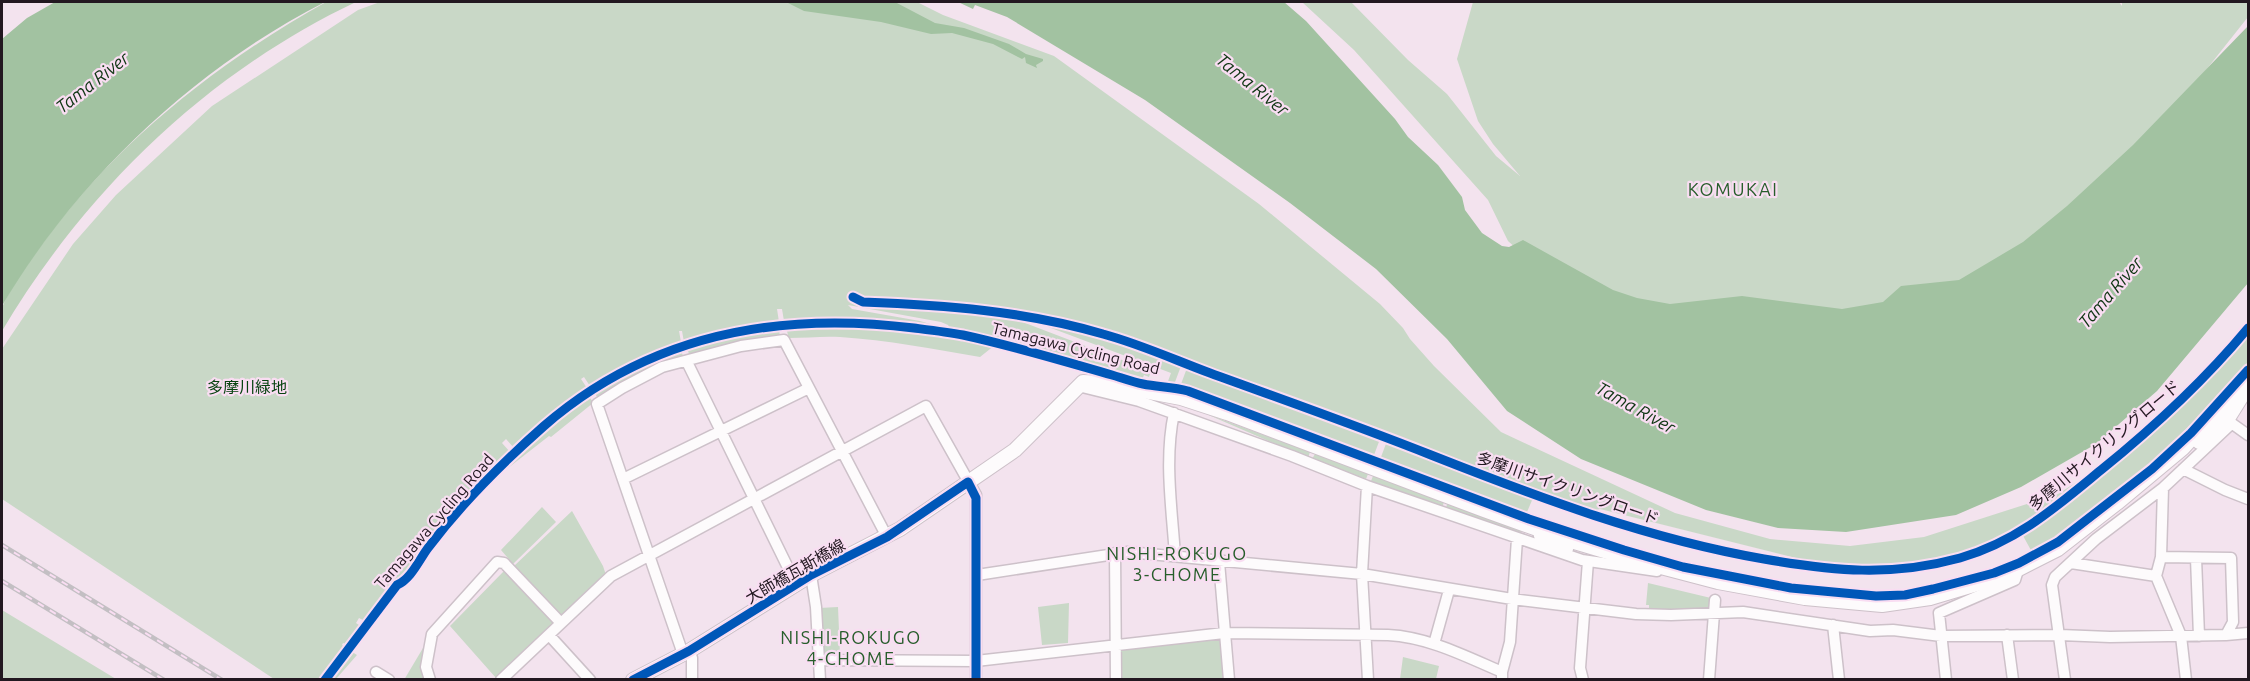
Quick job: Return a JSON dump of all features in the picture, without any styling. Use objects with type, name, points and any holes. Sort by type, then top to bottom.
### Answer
[{"type":"street","points":[[692,680],[692,658],[686,653],[597,404],[654,371],[741,346],[784,339],[887,537]]},
{"type":"street","points":[[687,362],[796,584]]},
{"type":"street","points":[[1078,386],[1088,381],[1181,398],[1538,529],[1660,567],[1718,582],[1805,598],[1882,605],[1930,598],[2007,575],[2058,549],[2179,451],[2248,377]]},
{"type":"street","points":[[1078,386],[1174,413],[1367,486],[1517,539],[1588,561],[1657,572],[1660,567]]},
{"type":"street","name":"大師橋瓦斯橋線","points":[[633,680],[686,653],[811,575],[887,537],[1015,450],[1078,386]]},
{"type":"street","points":[[2066,680],[2050,584],[2096,539],[2163,488],[2183,469],[2229,421],[2248,387]]},
{"type":"street","points":[[623,479],[809,388]]},
{"type":"street","points":[[505,678],[611,576],[926,406],[976,498],[976,680]]},
{"type":"street","points":[[1174,413],[1170,434],[1175,556]]},
{"type":"street","points":[[2179,451],[2186,452],[2229,421]]},
{"type":"street","points":[[2229,421],[2248,435]]},
{"type":"street","points":[[2183,469],[2248,499]]},
{"type":"street","points":[[1367,486],[1362,574],[1368,680]]},
{"type":"street","points":[[2163,488],[2161,557],[2157,576],[2181,636],[2186,680]]},
{"type":"street","points":[[1538,529],[1539,536],[1587,557],[1580,668],[1583,680]]},
{"type":"street","points":[[820,660],[976,661],[1224,633],[1410,636],[1434,644],[1502,676],[1510,642],[1517,539]]},
{"type":"street","points":[[977,575],[1128,552],[1362,574],[1449,590],[1584,609],[1671,615],[1743,612],[1870,631],[1893,630],[1941,636],[2060,634],[2110,637],[2248,633]]},
{"type":"street","points":[[1114,553],[1116,680]]},
{"type":"street","points":[[2161,557],[2231,558],[2233,622],[2226,635]]},
{"type":"street","points":[[2196,558],[2199,636]]},
{"type":"street","points":[[430,680],[426,666],[432,634],[497,562],[504,563],[561,623]]},
{"type":"street","points":[[1219,562],[1229,680]]},
{"type":"street","points":[[2071,563],[2157,576]]},
{"type":"street","points":[[1946,680],[1939,613],[2015,580],[2018,570]]},
{"type":"street","points":[[811,575],[814,586],[820,680]]},
{"type":"street","points":[[1434,644],[1449,590]]},
{"type":"street","points":[[1709,680],[1715,600]]},
{"type":"street","points":[[1833,625],[1839,680]]},
{"type":"street","points":[[549,635],[590,680]]},
{"type":"street","points":[[2007,635],[2013,680]]},
{"type":"street","points":[[375,672],[389,680]]},
{"type":"green space","name":"多摩川緑地","points":[[380,2],[917,2],[943,15],[1054,56],[1259,204],[1380,304],[1434,366],[1501,432],[1675,513],[1770,539],[1850,546],[1924,537],[2058,494],[2139,442],[2248,327],[2248,362],[2200,416],[2148,466],[2092,512],[2033,554],[2021,532],[1959,554],[1901,567],[1816,563],[1600,509],[1580,514],[1533,498],[1527,512],[1522,513],[1385,461],[1381,457],[1387,441],[1380,439],[1374,455],[1368,455],[1185,388],[1181,384],[1187,368],[1181,366],[1175,382],[1167,384],[1171,373],[1027,319],[1007,316],[1143,368],[1150,374],[1149,377],[1144,375],[1141,382],[1059,357],[952,331],[948,325],[941,322],[848,305],[852,309],[920,321],[947,329],[854,319],[784,321],[782,309],[777,309],[779,322],[718,333],[684,342],[682,331],[679,331],[681,342],[590,386],[584,377],[581,379],[587,388],[514,448],[506,439],[502,443],[510,452],[450,516],[404,577],[395,584],[365,621],[359,618],[356,623],[362,627],[348,645],[343,643],[342,645],[346,648],[323,680],[274,679],[2,499],[2,349],[73,244],[116,195],[212,106],[358,10]]},
{"type":"green space","name":"KOMUKAI","points":[[1302,2],[1351,2],[1408,60],[1447,94],[1496,156],[1520,176],[1493,144],[1478,121],[1457,59],[1473,2],[2119,2],[2122,6],[2122,2],[2248,2],[2248,17],[2202,75],[2032,252],[1814,376],[1560,288],[1508,241],[1488,200],[1354,50]]},
{"type":"green space","points":[[828,325],[935,333],[995,345],[980,357],[858,338],[789,338],[786,328]]},
{"type":"green space","points":[[779,329],[780,337],[690,357],[687,348],[741,334]]},
{"type":"green space","points":[[681,350],[684,359],[599,400],[594,392],[655,359]]},
{"type":"green space","points":[[589,395],[593,403],[551,437],[549,436],[504,471],[496,474],[528,445]]},
{"type":"green space","points":[[1204,413],[1310,452],[1308,458]]},
{"type":"green space","points":[[1315,454],[1368,474],[1366,479],[1312,459]]},
{"type":"green space","points":[[1373,476],[1444,502],[1442,508],[1371,481]]},
{"type":"green space","points":[[1447,504],[1521,531],[1520,534],[1446,509]]},
{"type":"green space","points":[[542,507],[556,522],[513,564],[501,550]]},
{"type":"green space","points":[[572,511],[606,575],[562,618],[514,566]]},
{"type":"green space","points":[[504,571],[555,624],[496,678],[450,626]]},
{"type":"green space","points":[[1648,583],[1711,598],[1710,610],[1649,611],[1649,605],[1646,605]]},
{"type":"green space","points":[[1069,603],[1068,643],[1042,645],[1038,607]]},
{"type":"green space","points":[[838,607],[840,654],[823,653],[819,608]]},
{"type":"green space","points":[[2,610],[116,679],[2,679]]},
{"type":"green space","points":[[1218,638],[1222,641],[1226,679],[1119,680],[1119,652],[1122,648]]},
{"type":"green space","points":[[423,648],[425,649],[426,679],[404,680]]},
{"type":"green space","points":[[349,650],[357,655],[336,679],[329,679]]},
{"type":"green space","points":[[1403,657],[1439,666],[1436,679],[1400,679]]},
{"type":"shaded area","points":[[326,2],[356,2],[302,30],[250,63],[201,100],[155,140],[111,184],[72,230],[35,280],[2,331],[2,309],[13,286],[43,243],[103,171],[136,138],[208,78],[246,51]]},
{"type":"water","name":"Tama River","points":[[55,2],[325,2],[277,29],[230,60],[185,94],[142,132],[102,172],[65,215],[32,259],[2,306],[2,39],[27,18]]},
{"type":"water","points":[[786,2],[895,2],[935,23],[964,28],[1009,44],[1043,61],[1036,65],[1037,68],[1026,63],[1025,57],[1022,59],[993,44],[952,33],[931,34],[881,22],[804,11]]},
{"type":"water","name":"Tama River","points":[[958,2],[1284,2],[1306,21],[1395,119],[1408,137],[1438,165],[1462,197],[1465,210],[1482,233],[1502,246],[1509,247],[1523,240],[1613,290],[1637,298],[1670,304],[1742,296],[1842,309],[1883,302],[1901,286],[1959,280],[2023,242],[2067,206],[2133,145],[2248,26],[2248,283],[2157,391],[2096,444],[2021,487],[1956,515],[1846,532],[1778,528],[1706,510],[1581,459],[1507,411],[1447,339],[1376,269],[1290,203],[1145,100],[1007,17],[975,5],[973,9]]},
{"type":"railway","points":[[2,545],[222,680]]},
{"type":"railway","points":[[2,581],[164,680]]},
{"type":"cycle path","name":"Tamagawa Cycling Road","points":[[853,297],[863,302],[954,307],[1074,326],[1144,347],[1513,487],[1636,529],[1721,551],[1764,559],[1814,567],[1862,570],[1910,568],[1960,558],[2000,542],[2035,522],[2068,497],[2178,403],[2248,328]]},
{"type":"cycle path","name":"Tamagawa Cycling Road","points":[[325,680],[397,585],[411,574],[428,548],[455,515],[498,469],[544,426],[585,395],[627,369],[672,350],[718,336],[765,327],[814,323],[863,324],[932,330],[982,339],[1139,383],[1188,391],[1529,519],[1683,567],[1791,588],[1876,596],[1905,595],[1994,573],[2019,563],[2058,542],[2152,469],[2191,433],[2248,370]]},
{"type":"cycle path","points":[[633,680],[689,651],[811,575],[887,537],[968,482],[976,498],[976,680]]},
{"type":"district","name":"KOMUKAI","points":[[1733,189]]},
{"type":"district","name":"NISHI-ROKUGO 3-CHOME","points":[[1177,563]]},
{"type":"district","name":"NISHI-ROKUGO 4-CHOME","points":[[851,647]]}]
